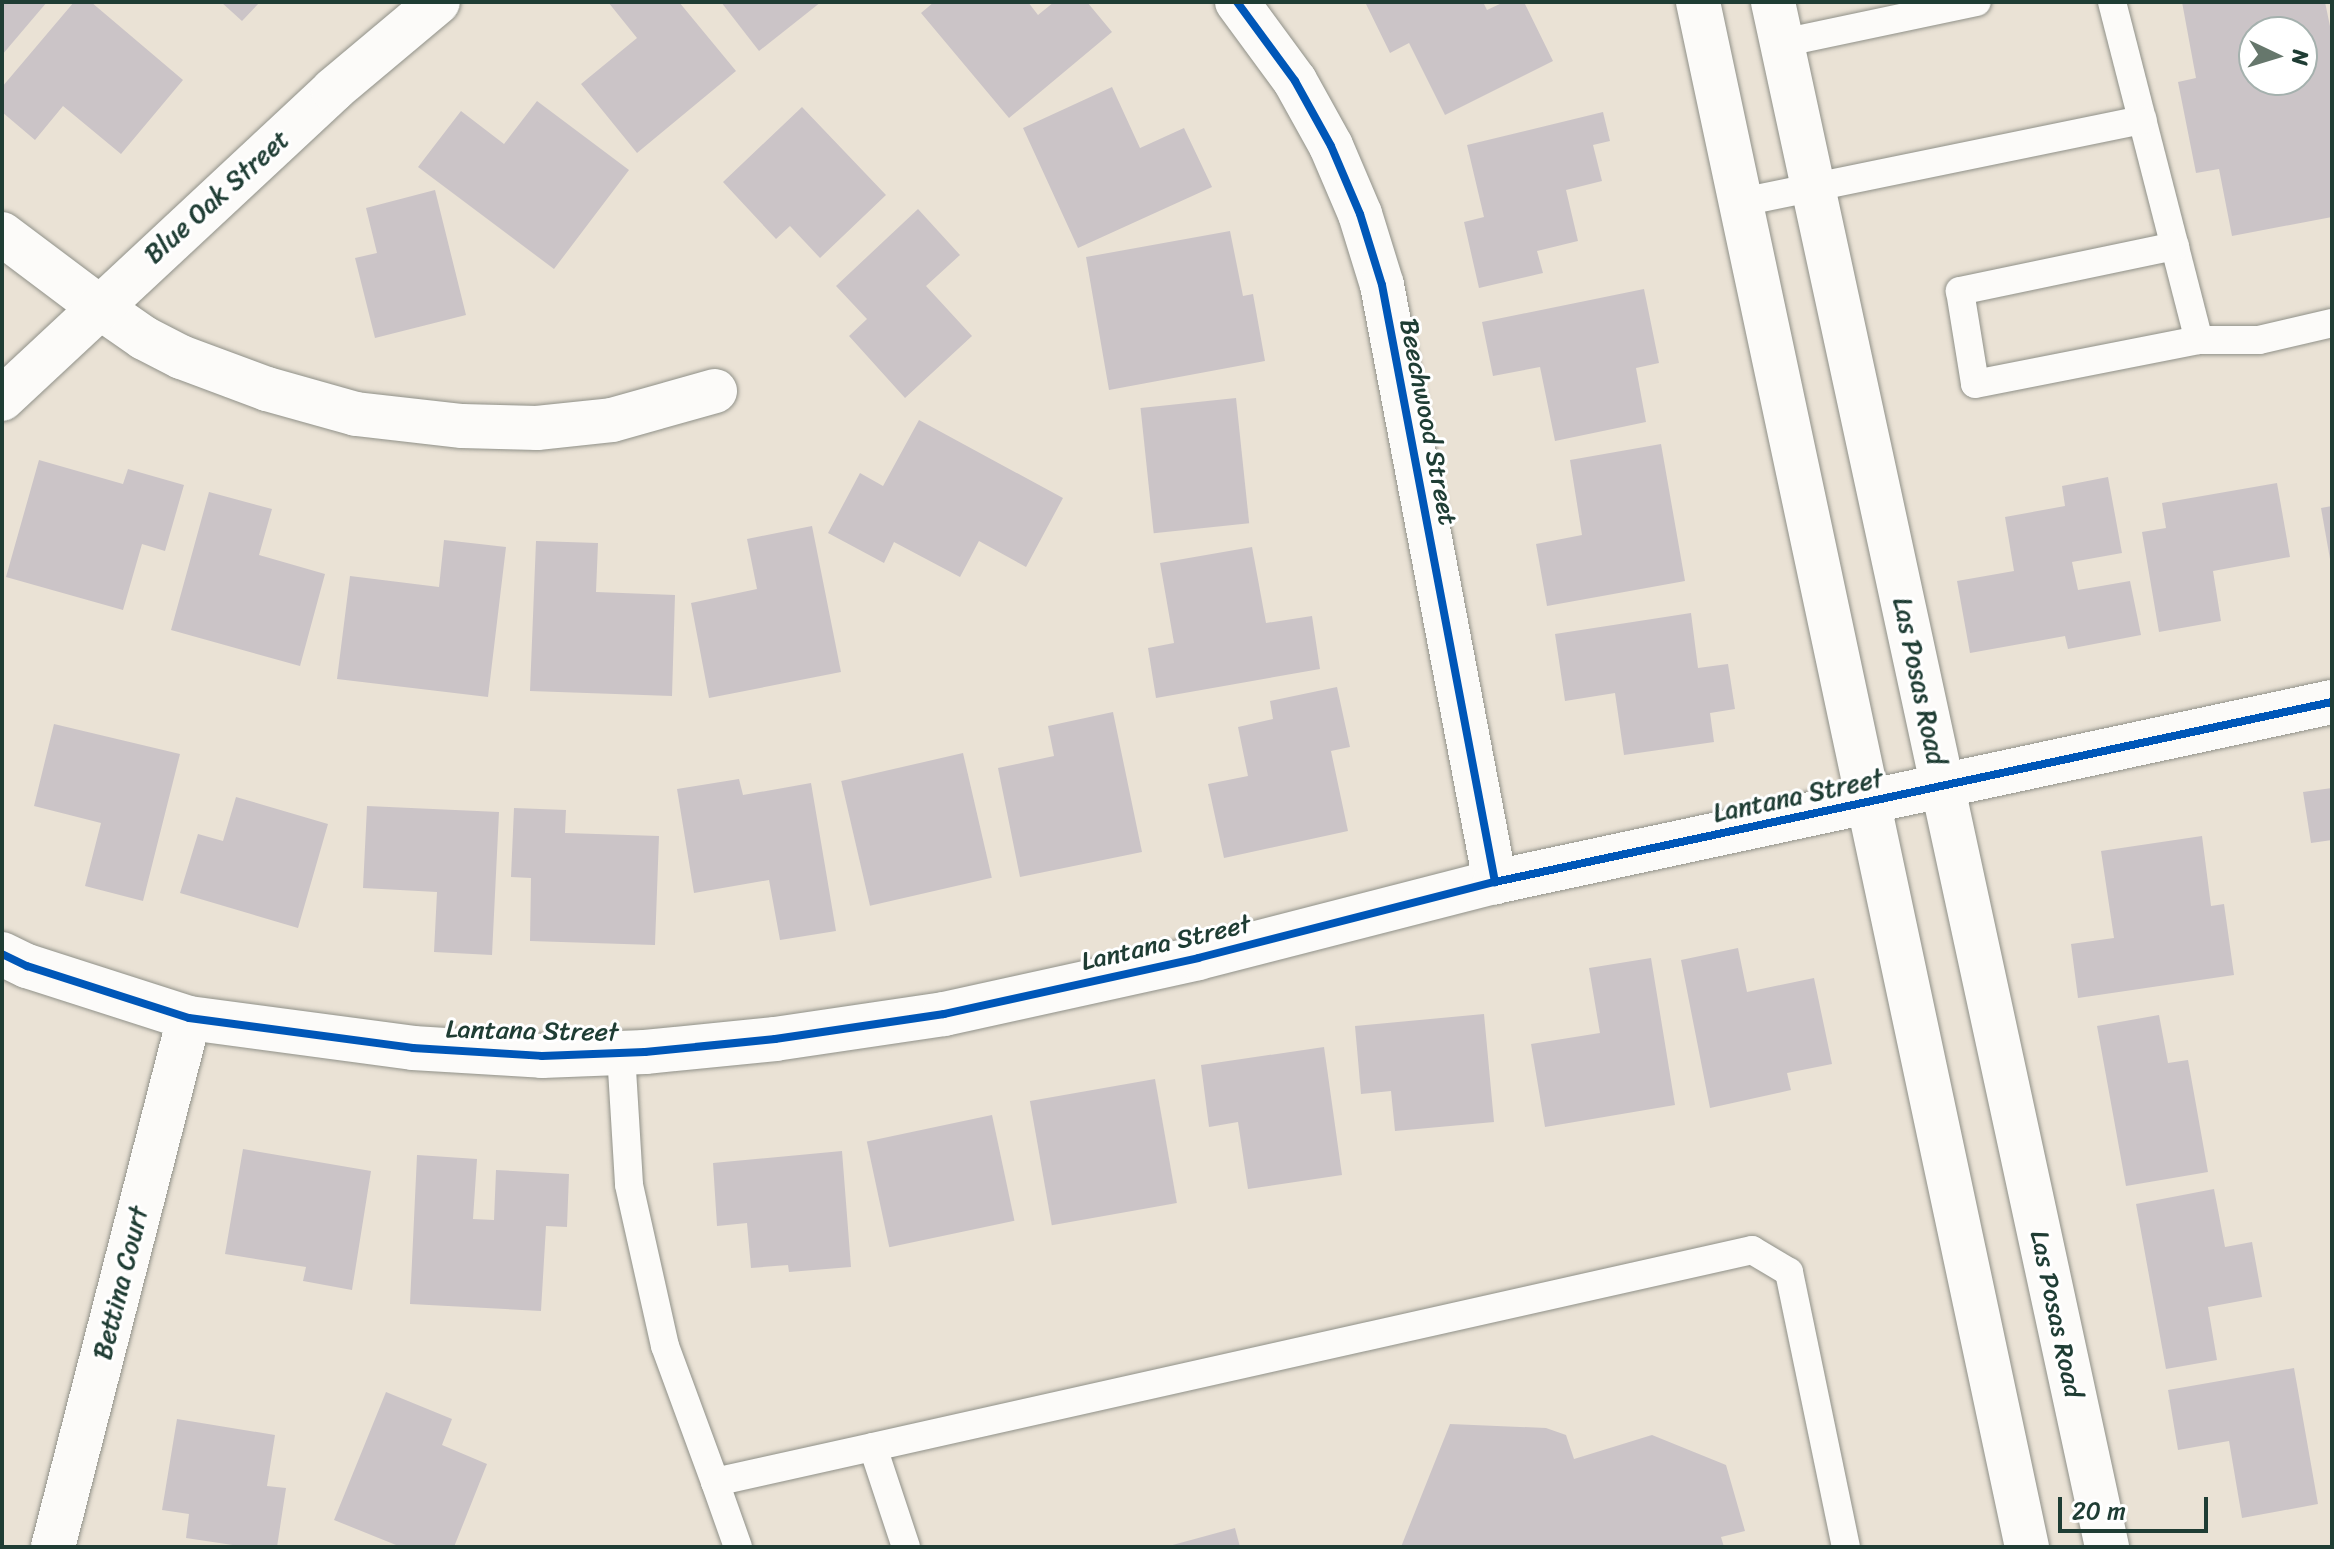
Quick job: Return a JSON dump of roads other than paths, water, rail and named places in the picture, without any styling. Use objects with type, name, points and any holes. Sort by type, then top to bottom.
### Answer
[{"type":"street","name":"Blue Oak Street","points":[[2,399],[98,306],[333,90],[438,2]]},
{"type":"street","name":"Beechwood Street","points":[[1237,2],[1295,81],[1331,146],[1360,214],[1382,285],[1495,882]]},
{"type":"street","points":[[1698,2],[2027,1547]]},
{"type":"street","name":"Las Posas Road","points":[[1777,22],[2107,1547]]},
{"type":"street","points":[[2,234],[144,338],[181,357],[267,389],[356,414],[462,426],[537,428],[612,420],[715,391]]},
{"type":"street","name":"Lantana Street","points":[[2,954],[27,966],[189,1018],[413,1048],[542,1056],[621,1053],[775,1039],[944,1014],[1198,958],[1495,882],[2332,702]]},
{"type":"street","name":"Bettina Court","points":[[53,1547],[189,1018]]},
{"type":"lane","points":[[1777,22],[1977,2]]},
{"type":"lane","points":[[2112,2],[2199,340]]},
{"type":"lane","points":[[1742,202],[2143,120]]},
{"type":"lane","points":[[2175,246],[1960,291],[1975,384],[2199,340],[2259,340],[2332,323]]},
{"type":"lane","points":[[621,1053],[629,1185],[665,1346],[738,1547]]},
{"type":"lane","points":[[715,1482],[1752,1250],[1789,1272],[1846,1547]]},
{"type":"lane","points":[[873,1447],[906,1547]]}]
